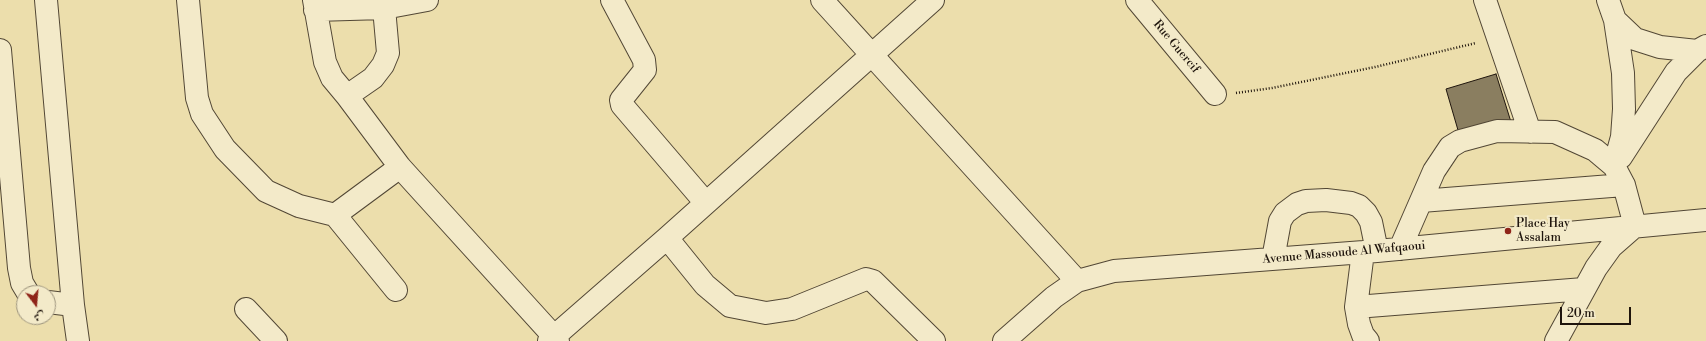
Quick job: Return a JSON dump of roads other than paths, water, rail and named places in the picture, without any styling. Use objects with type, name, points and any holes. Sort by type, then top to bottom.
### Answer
[{"type":"street","points":[[46,0],[73,305],[78,341]]},
{"type":"street","points":[[188,0],[197,98],[202,114],[225,149],[266,191],[299,206],[335,215],[396,290]]},
{"type":"street","points":[[427,0],[384,8],[315,5],[325,62],[332,78],[348,96],[400,167],[553,340],[705,202],[933,0]]},
{"type":"street","points":[[612,0],[644,60],[645,70],[621,100],[622,105],[705,202]]},
{"type":"street","points":[[822,0],[1077,281]]},
{"type":"street","name":"Rue Guercif","points":[[1137,0],[1215,94]]},
{"type":"street","points":[[1485,0],[1530,132]]},
{"type":"street","points":[[1608,0],[1615,20],[1623,73],[1624,109],[1622,137],[1614,166]]},
{"type":"street","points":[[348,96],[373,78],[383,66],[388,52],[384,8]]},
{"type":"street","points":[[1615,20],[1635,39],[1660,46],[1702,49]]},
{"type":"street","points":[[1614,166],[1676,72],[1702,49]]},
{"type":"street","points":[[0,50],[19,268],[23,285]]},
{"type":"street","points":[[1400,249],[1434,171],[1450,148],[1460,141],[1497,131],[1555,132],[1595,150],[1614,166],[1624,185],[1635,226],[1610,247],[1584,289],[1556,341]]},
{"type":"street","points":[[335,215],[400,167]]},
{"type":"street","points":[[1421,201],[1624,185]]},
{"type":"street","points":[[1273,259],[1280,221],[1285,213],[1297,204],[1306,201],[1326,200],[1351,203],[1359,206],[1366,213],[1371,222],[1370,251],[1356,307],[1359,324],[1363,335],[1368,341]]},
{"type":"street","name":"Avenue Massoude Al Wafqaoui","points":[[1004,341],[1054,297],[1077,281],[1120,271],[1400,249],[1706,220]]},
{"type":"street","points":[[667,238],[705,285],[730,306],[766,313],[792,308],[834,293],[866,279],[873,281],[934,341]]},
{"type":"street","points":[[1356,307],[1584,289]]},
{"type":"street","points":[[56,303],[73,305]]},
{"type":"street","points":[[246,309],[276,341]]},
{"type":"place","name":"Place Hay Assalam","points":[[1508,231]]}]
